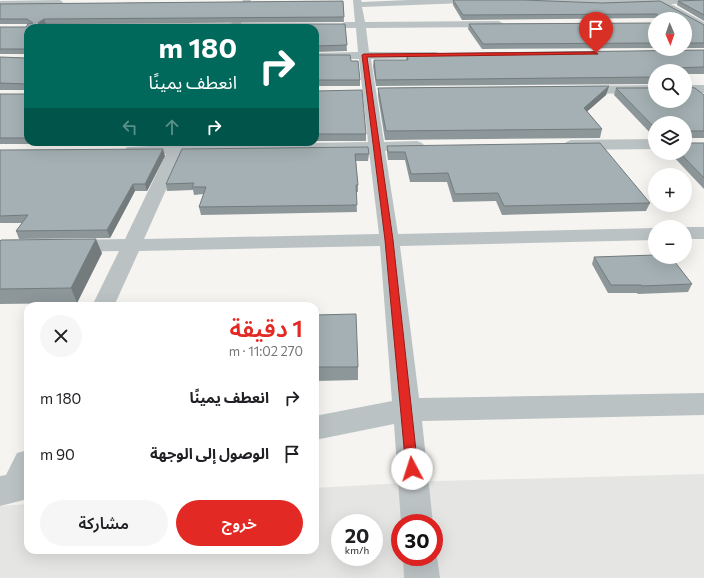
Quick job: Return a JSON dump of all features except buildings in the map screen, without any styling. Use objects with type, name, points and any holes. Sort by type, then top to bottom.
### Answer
[{"type":"street","points":[[416,514],[389,240],[360,25],[355,2],[464,0]]},
{"type":"street","points":[[522,0],[601,3],[704,0]]},
{"type":"street","points":[[235,24],[246,1]]},
{"type":"street","points":[[661,1],[703,24]]},
{"type":"street","points":[[0,4],[70,3]]},
{"type":"street","points":[[692,23],[703,24]]},
{"type":"street","points":[[337,26],[512,24]]},
{"type":"street","points":[[319,56],[443,55]]},
{"type":"street","points":[[568,90],[648,89]]},
{"type":"street","points":[[692,89],[704,89]]},
{"type":"street","points":[[354,91],[385,91]]},
{"type":"street","points":[[559,145],[648,144]]},
{"type":"street","points":[[116,150],[166,146]]},
{"type":"street","points":[[105,302],[179,146]]},
{"type":"street","points":[[319,146],[432,146]]},
{"type":"street","points":[[692,233],[704,233]]},
{"type":"street","points":[[47,246],[648,234]]},
{"type":"street","points":[[319,427],[407,410],[704,404]]},
{"type":"street","points":[[421,566],[422,578]]},
{"type":"shaded area","points":[[704,474],[704,578],[0,578],[0,506],[24,504],[24,554],[319,554],[319,488],[438,481]]},
{"type":"route","points":[[412,469],[389,240],[364,55],[596,53]]}]
